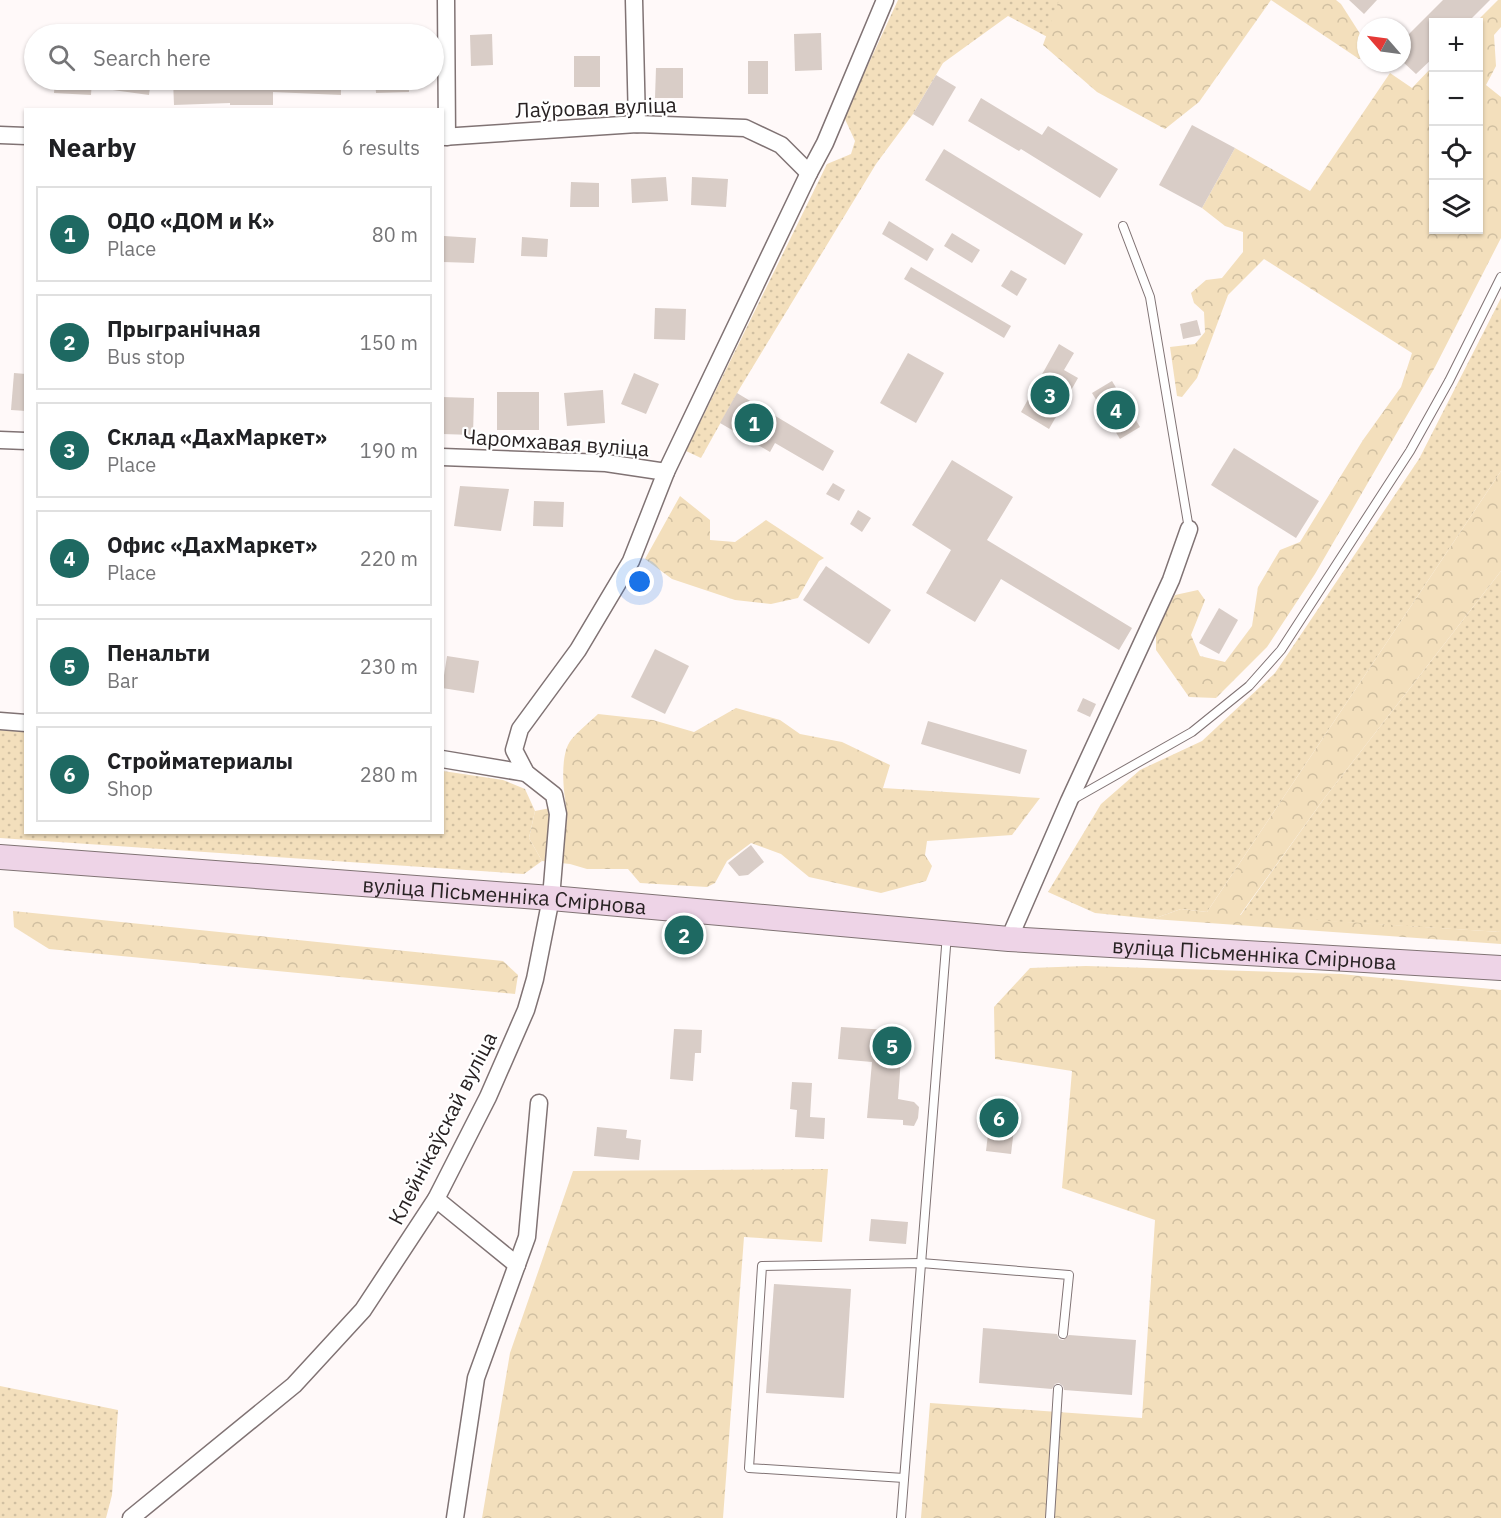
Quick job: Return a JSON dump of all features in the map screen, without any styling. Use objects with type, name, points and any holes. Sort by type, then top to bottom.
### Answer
[{"type":"main road","name":"вуліца Пісьменніка Смірнова","points":[[0,857],[551,898],[1009,939],[1501,968]]},
{"type":"street","points":[[445,137],[446,0]]},
{"type":"street","points":[[634,0],[637,123]]},
{"type":"street","points":[[526,773],[514,750],[520,729],[578,650],[631,561],[666,472],[825,143],[885,0]]},
{"type":"street","name":"Лаўровая вуліца","points":[[445,137],[637,123],[745,128],[781,145],[809,173]]},
{"type":"street","points":[[0,135],[24,136]]},
{"type":"street","points":[[0,440],[24,441]]},
{"type":"street","name":"Чаромхавая вуліца","points":[[444,457],[606,463],[666,472]]},
{"type":"street","points":[[1009,939],[1069,801],[1171,580],[1189,529]]},
{"type":"street","points":[[0,721],[24,723]]},
{"type":"street","points":[[444,759],[526,773]]},
{"type":"street","name":"Клейнікаўскай вуліца","points":[[131,1518],[294,1385],[363,1310],[436,1199],[488,1097],[526,1010],[551,898],[558,814],[554,795],[526,773]]},
{"type":"street","points":[[455,1518],[476,1378],[527,1237],[539,1103]]},
{"type":"street","points":[[436,1199],[517,1265]]},
{"type":"lane","points":[[1123,226],[1150,297],[1189,529]]},
{"type":"lane","points":[[1069,801],[1192,732],[1249,686],[1281,650],[1410,451],[1449,381],[1501,277]]},
{"type":"lane","points":[[901,1518],[947,933]]},
{"type":"lane","points":[[904,1478],[749,1468],[762,1266],[921,1263],[1069,1275],[1063,1334]]},
{"type":"lane","points":[[1050,1518],[1058,1389]]},
{"type":"green space","points":[[898,0],[1172,0],[1085,57],[1008,16],[943,63],[913,114],[876,164],[740,388],[701,458],[686,451],[827,164],[851,154],[855,141],[844,117]]},
{"type":"green space","points":[[1059,0],[1271,0],[1199,102],[1165,129],[1097,92],[1043,45]]},
{"type":"green space","points":[[1271,0],[1336,0],[1357,29],[1357,58]]},
{"type":"green space","points":[[1498,0],[1501,0],[1501,27],[1494,35],[1496,66],[1486,85],[1501,97],[1501,238],[1435,367],[1315,574],[1267,647],[1216,698],[1189,697],[1156,650],[1156,629],[1175,595],[1198,590],[1205,600],[1191,635],[1200,656],[1225,662],[1252,626],[1258,587],[1280,550],[1300,542],[1363,440],[1401,387],[1412,353],[1264,259],[1228,295],[1197,378],[1182,397],[1177,396],[1170,347],[1195,344],[1205,332],[1204,312],[1194,303],[1191,293],[1206,280],[1222,278],[1243,252],[1243,232],[1225,226],[1202,208],[1235,148],[1310,191],[1390,73],[1412,88],[1429,70],[1429,234],[1483,234],[1483,18],[1480,18]]},
{"type":"green space","points":[[1501,298],[1501,471],[1207,912],[1181,909],[1153,919],[1095,913],[1048,892],[1101,804],[1140,770],[1202,741],[1275,673],[1419,459]]},
{"type":"green space","points":[[1501,471],[1501,571],[1323,800],[1240,915],[1501,932],[1501,944],[1153,919],[1181,909],[1207,912]]},
{"type":"green space","points":[[680,496],[710,520],[710,540],[735,542],[766,520],[824,558],[819,561],[798,598],[771,604],[735,600],[672,579],[645,559]]},
{"type":"green space","points":[[1501,571],[1501,932],[1240,916],[1323,800]]},
{"type":"green space","points":[[736,708],[780,720],[800,734],[842,742],[890,765],[883,788],[1040,798],[1012,835],[927,841],[925,855],[932,866],[926,881],[881,893],[809,877],[781,854],[751,843],[727,861],[715,883],[707,887],[640,883],[628,869],[587,869],[570,864],[542,861],[529,838],[535,811],[566,805],[563,771],[565,754],[571,740],[598,714],[653,720],[694,732]]},
{"type":"green space","points":[[0,730],[24,732],[24,834],[444,834],[444,771],[503,780],[525,789],[535,811],[529,838],[542,861],[524,874],[0,838]]},
{"type":"green space","points":[[13,911],[503,961],[518,975],[515,994],[49,949],[14,927]]},
{"type":"green space","points":[[1086,966],[1341,974],[1501,990],[1501,1518],[921,1518],[930,1403],[1142,1418],[1155,1220],[1062,1188],[1072,1071],[995,1059],[994,1007],[1030,968]]},
{"type":"green space","points":[[828,1169],[822,1242],[744,1237],[723,1518],[482,1518],[510,1353],[573,1171]]},
{"type":"green space","points":[[0,1386],[118,1410],[112,1495],[106,1518],[0,1518]]},
{"type":"building","points":[[1349,0],[1377,0],[1364,14]]},
{"type":"building","points":[[1443,0],[1490,0],[1472,18],[1429,18],[1429,62],[1416,74],[1411,69],[1411,32]]},
{"type":"building","points":[[821,33],[822,70],[795,71],[794,34]]},
{"type":"building","points":[[492,34],[493,65],[471,66],[470,35]]},
{"type":"building","points":[[574,56],[600,56],[600,87],[574,87]]},
{"type":"building","points":[[748,61],[768,61],[768,94],[748,94]]},
{"type":"building","points":[[656,68],[683,68],[683,98],[655,98]]},
{"type":"building","points":[[936,75],[956,87],[933,126],[913,114]]},
{"type":"building","points":[[54,90],[91,90],[91,95],[54,93]]},
{"type":"building","points":[[113,90],[150,90],[149,95]]},
{"type":"building","points":[[173,90],[341,90],[341,95],[273,92],[273,105],[230,105],[230,103],[174,105]]},
{"type":"building","points":[[376,90],[409,90],[409,92],[376,93]]},
{"type":"building","points":[[981,98],[1042,135],[1048,126],[1118,169],[1100,198],[1021,149],[1019,151],[968,121]]},
{"type":"building","points":[[1192,125],[1235,148],[1202,208],[1159,185]]},
{"type":"building","points":[[944,149],[1083,234],[1065,265],[925,180]]},
{"type":"building","points":[[666,177],[668,201],[632,203],[631,179]]},
{"type":"building","points":[[692,177],[728,179],[726,207],[691,205]]},
{"type":"building","points":[[571,182],[599,183],[599,207],[570,207]]},
{"type":"building","points":[[889,221],[934,249],[927,261],[882,234]]},
{"type":"building","points":[[952,233],[980,250],[972,263],[944,246]]},
{"type":"building","points":[[444,236],[476,238],[474,263],[444,262]]},
{"type":"building","points":[[522,237],[548,239],[547,257],[521,256]]},
{"type":"building","points":[[911,267],[1011,326],[1004,338],[904,279]]},
{"type":"building","points":[[1011,270],[1027,279],[1017,296],[1001,286]]},
{"type":"building","points":[[655,308],[686,309],[685,340],[654,339]]},
{"type":"building","points":[[1197,320],[1201,335],[1183,339],[1180,324]]},
{"type":"building","points":[[1059,344],[1074,353],[1064,370],[1078,378],[1049,429],[1021,412]]},
{"type":"building","points":[[908,353],[944,373],[916,423],[880,403]]},
{"type":"building","points":[[14,373],[24,374],[24,411],[11,410]]},
{"type":"building","points":[[634,373],[659,384],[646,414],[621,404]]},
{"type":"building","points":[[1112,381],[1140,427],[1120,439],[1092,393]]},
{"type":"building","points":[[603,390],[605,423],[567,426],[564,393]]},
{"type":"building","points":[[497,392],[539,392],[539,430],[497,430]]},
{"type":"building","points":[[737,393],[834,451],[823,471],[775,443],[770,452],[720,423]]},
{"type":"building","points":[[444,397],[474,398],[473,435],[444,434]]},
{"type":"building","points":[[1234,448],[1319,501],[1296,538],[1211,485]]},
{"type":"building","points":[[952,460],[1013,497],[987,540],[1132,628],[1119,650],[1001,579],[975,622],[926,593],[951,550],[912,525]]},
{"type":"building","points":[[833,483],[845,490],[839,501],[826,494]]},
{"type":"building","points":[[460,486],[509,489],[501,531],[454,526]]},
{"type":"building","points":[[534,501],[564,502],[563,527],[533,526]]},
{"type":"building","points":[[858,510],[871,518],[862,532],[850,524]]},
{"type":"building","points":[[826,566],[891,610],[869,644],[803,600]]},
{"type":"building","points":[[1219,608],[1238,620],[1219,654],[1199,643]]},
{"type":"building","points":[[655,649],[689,666],[665,714],[631,697]]},
{"type":"building","points":[[447,656],[479,661],[474,693],[444,688]]},
{"type":"building","points":[[1083,698],[1096,704],[1090,717],[1077,711]]},
{"type":"building","points":[[928,721],[1027,750],[1020,774],[921,744]]},
{"type":"building","points":[[751,845],[764,862],[748,875],[739,876],[728,863]]},
{"type":"building","points":[[841,1027],[903,1031],[898,1099],[914,1102],[919,1107],[918,1118],[914,1126],[903,1125],[903,1120],[867,1118],[872,1062],[838,1059]]},
{"type":"building","points":[[674,1029],[702,1030],[701,1053],[695,1053],[693,1081],[670,1079]]},
{"type":"building","points":[[792,1082],[812,1083],[810,1117],[825,1118],[824,1139],[795,1137],[797,1110],[790,1109]]},
{"type":"building","points":[[991,1109],[1016,1112],[1011,1154],[986,1151]]},
{"type":"building","points":[[597,1127],[627,1130],[626,1138],[641,1140],[639,1160],[594,1156]]},
{"type":"building","points":[[871,1219],[908,1222],[906,1244],[869,1241]]},
{"type":"building","points":[[774,1284],[851,1289],[844,1398],[766,1393]]},
{"type":"building","points":[[983,1328],[1057,1334],[1059,1339],[1063,1340],[1069,1335],[1136,1340],[1132,1395],[1064,1390],[1059,1383],[1055,1384],[1052,1389],[979,1383]]},
{"type":"place","name":"Склад «ДахМаркет»","points":[[1050,395]]},
{"type":"place","name":"Офис «ДахМаркет»","points":[[1116,410]]},
{"type":"place","name":"ОДО «ДОМ и К»","points":[[754,423]]},
{"type":"place","name":"Прыгранічная","points":[[684,935]]},
{"type":"place","name":"Пенальти","points":[[892,1046]]},
{"type":"place","name":"Стройматериалы","points":[[999,1118]]}]
